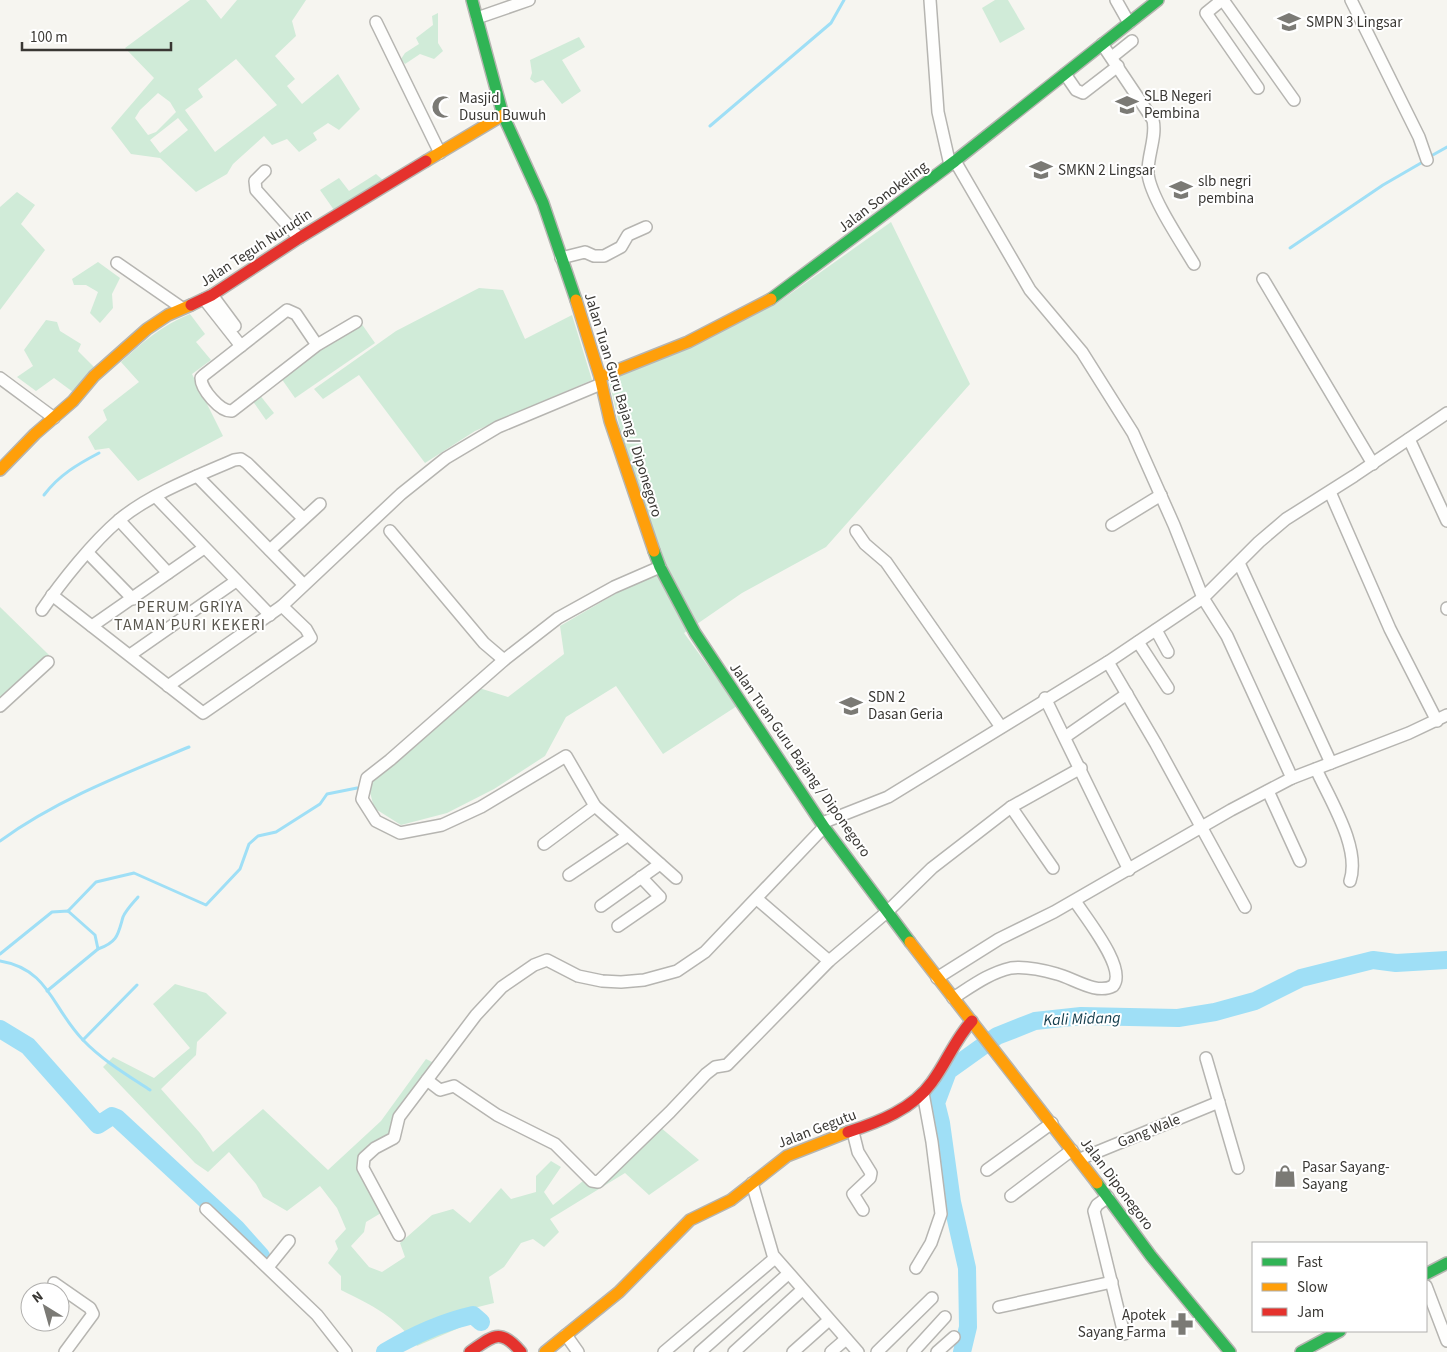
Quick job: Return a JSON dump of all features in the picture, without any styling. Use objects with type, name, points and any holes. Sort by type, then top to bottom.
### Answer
[{"type":"main road","name":"Jalan Tuan Guru Bajang / Diponegoro","points":[[472,0],[503,115],[543,203],[601,380],[614,435],[660,567],[695,633],[823,825],[937,978],[982,1032]]},
{"type":"main road","name":"Jalan Sonokeling","points":[[601,380],[688,342],[732,321],[773,298],[952,163],[1158,0]]},
{"type":"main road","name":"Jalan Teguh Nurudin","points":[[0,470],[94,376],[147,329],[182,308],[208,297],[298,238],[503,115]]},
{"type":"main road","name":"Jalan Gegutu","points":[[545,1352],[643,1270],[690,1220],[730,1201],[780,1159],[800,1150],[853,1132],[899,1110],[923,1093],[937,1078],[957,1036],[972,1021]]},
{"type":"main road","name":"Jalan Diponegoro","points":[[982,1032],[1080,1159],[1151,1256],[1230,1352]]},
{"type":"main road","points":[[1427,1273],[1447,1263]]},
{"type":"main road","points":[[1427,1284],[1447,1273]]},
{"type":"main road","points":[[1295,1350],[1320,1332]]},
{"type":"main road","points":[[1295,1350],[1338,1332]]},
{"type":"main road","points":[[470,1352],[490,1338],[501,1335],[510,1339],[521,1352]]},
{"type":"street","points":[[477,18],[529,0]]},
{"type":"street","points":[[930,0],[938,112],[952,163],[1030,290],[1088,361],[1133,433],[1161,495],[1203,598],[1227,636],[1292,778]]},
{"type":"street","points":[[1116,0],[1129,23]]},
{"type":"street","points":[[1258,88],[1206,13],[1222,0],[1294,100]]},
{"type":"street","points":[[1351,0],[1419,137],[1427,160]]},
{"type":"street","points":[[376,22],[440,153]]},
{"type":"street","points":[[1065,74],[1076,90],[1083,93],[1115,62],[1132,41]]},
{"type":"street","points":[[1102,44],[1153,120],[1154,129],[1148,156],[1150,185],[1194,264]]},
{"type":"street","points":[[265,171],[255,180],[256,190],[298,238]]},
{"type":"street","points":[[560,258],[585,252],[594,256],[604,256],[621,247],[628,235],[646,227]]},
{"type":"street","points":[[117,263],[182,308]]},
{"type":"street","points":[[1263,279],[1373,464]]},
{"type":"street","points":[[208,297],[244,344]]},
{"type":"street","points":[[317,345],[296,314],[287,310],[204,375],[201,381],[219,406],[228,412],[232,411],[317,345],[356,322]]},
{"type":"street","points":[[0,378],[54,418]]},
{"type":"street","points":[[168,686],[282,606],[303,584],[401,494],[454,454],[498,427],[601,380]]},
{"type":"street","points":[[399,1235],[367,1176],[363,1162],[367,1155],[394,1138],[399,1118],[457,1039],[502,986],[534,965],[550,960],[578,976],[602,981],[620,982],[662,976],[683,968],[705,952],[823,825],[888,797],[1045,698],[1108,662],[1203,598],[1286,519],[1373,464],[1447,413]]},
{"type":"street","points":[[1409,439],[1447,521]]},
{"type":"street","points":[[42,610],[52,595],[119,520],[156,497],[234,460],[241,459],[304,518]]},
{"type":"street","points":[[198,476],[303,584]]},
{"type":"street","points":[[937,978],[999,939],[1130,870],[1292,778],[1442,718],[1390,629],[1330,492]]},
{"type":"street","points":[[1112,525],[1161,495]]},
{"type":"street","points":[[156,497],[270,615]]},
{"type":"street","points":[[270,550],[320,504]]},
{"type":"street","points":[[119,520],[168,573]]},
{"type":"street","points":[[390,531],[484,643],[504,660]]},
{"type":"street","points":[[856,531],[865,544],[886,562],[1001,727]]},
{"type":"street","points":[[92,626],[204,548]]},
{"type":"street","points":[[88,553],[132,599]]},
{"type":"street","points":[[1239,563],[1331,763]]},
{"type":"street","points":[[660,567],[614,587],[558,618],[504,660],[367,778],[362,799],[376,821],[400,833],[442,825],[481,807],[566,756],[595,806],[676,878]]},
{"type":"street","points":[[130,655],[236,581]]},
{"type":"street","points":[[52,595],[203,713],[311,638],[306,629],[282,606]]},
{"type":"street","points":[[1156,630],[1168,652]]},
{"type":"street","points":[[1138,642],[1168,688]]},
{"type":"street","points":[[0,706],[48,662]]},
{"type":"street","points":[[1108,662],[1245,907]]},
{"type":"street","points":[[1065,736],[1127,694]]},
{"type":"street","points":[[1045,698],[1130,870]]},
{"type":"street","points":[[427,1080],[440,1090],[454,1086],[497,1115],[555,1144],[592,1181],[598,1182],[664,1119],[706,1074],[716,1066],[725,1066],[730,1063],[829,961],[888,911],[932,868],[1011,807],[1081,768]]},
{"type":"street","points":[[1316,769],[1353,854],[1353,872],[1350,881]]},
{"type":"street","points":[[1268,791],[1300,861]]},
{"type":"street","points":[[544,844],[595,806]]},
{"type":"street","points":[[1011,807],[1053,868]]},
{"type":"street","points":[[569,875],[627,836]]},
{"type":"street","points":[[601,906],[660,864]]},
{"type":"street","points":[[618,926],[660,896],[641,877]]},
{"type":"street","points":[[757,898],[829,961]]},
{"type":"street","points":[[953,998],[985,977],[1013,968],[1034,969],[1059,974],[1082,984],[1095,987],[1113,986],[1117,980],[1116,966],[1075,900]]},
{"type":"street","points":[[1206,1058],[1238,1168]]},
{"type":"street","points":[[916,1268],[931,1243],[941,1214],[932,1142],[923,1093]]},
{"type":"street","name":"Gang Wale","points":[[1080,1159],[1219,1102]]},
{"type":"street","points":[[987,1170],[1052,1123]]},
{"type":"street","points":[[853,1132],[858,1152],[871,1173],[870,1178],[853,1194],[863,1210]]},
{"type":"street","points":[[1012,1196],[1072,1150]]},
{"type":"street","points":[[752,1183],[768,1243],[775,1258],[858,1352]]},
{"type":"street","points":[[1108,1197],[1097,1205],[1094,1211],[1124,1334]]},
{"type":"street","points":[[206,1209],[270,1264],[317,1315],[346,1352]]},
{"type":"street","points":[[270,1264],[289,1241]]},
{"type":"street","points":[[664,1352],[775,1258]]},
{"type":"street","points":[[700,1352],[788,1274]]},
{"type":"street","points":[[999,1307],[1112,1282]]},
{"type":"street","points":[[1427,1288],[1447,1341]]},
{"type":"street","points":[[734,1352],[802,1290]]},
{"type":"street","points":[[66,1352],[93,1314],[90,1308],[70,1294]]},
{"type":"street","points":[[877,1352],[932,1298]]},
{"type":"street","points":[[913,1352],[945,1317]]},
{"type":"street","points":[[793,1352],[829,1320]]},
{"type":"street","points":[[566,1335],[578,1352]]},
{"type":"street","points":[[938,1352],[954,1337]]},
{"type":"street","points":[[831,1352],[846,1339]]},
{"type":"green space","points":[[190,0],[206,0],[221,19],[237,0],[306,0],[292,21],[296,36],[275,56],[295,79],[287,86],[302,104],[338,74],[360,109],[339,130],[328,123],[313,133],[317,140],[299,152],[287,139],[272,145],[264,136],[233,164],[227,174],[196,192],[160,158],[131,154],[111,128],[154,78],[125,48]],"holes":[[[236,59],[277,105],[215,152],[185,110],[203,97],[198,89]],[[158,93],[170,102],[176,112],[156,132],[148,135],[135,118],[140,110]],[[178,118],[188,130],[160,153],[150,140]]]},
{"type":"green space","points":[[995,0],[1008,0],[1025,29],[1000,43],[982,8]]},
{"type":"green space","points":[[438,13],[438,43],[443,51],[434,59],[420,54],[405,64],[401,59],[405,53],[419,44],[416,38],[433,25],[432,16]]},
{"type":"green space","points":[[579,37],[585,47],[562,60],[581,91],[562,104],[543,80],[535,83],[530,79],[532,73],[530,60]]},
{"type":"green space","points":[[376,174],[385,182],[334,210],[320,190],[339,178],[349,191]]},
{"type":"green space","points":[[17,192],[35,205],[21,224],[45,250],[0,310],[0,207]]},
{"type":"green space","points":[[891,222],[970,384],[826,547],[742,593],[684,633],[737,706],[663,754],[616,686],[566,717],[545,756],[494,789],[447,813],[401,825],[374,808],[368,784],[391,767],[479,688],[508,697],[564,654],[560,626],[665,565],[627,458],[609,381],[776,304]]},
{"type":"green space","points":[[98,262],[120,278],[112,294],[113,308],[100,323],[90,313],[98,292],[86,285],[74,285],[72,279]]},
{"type":"green space","points":[[479,288],[503,290],[525,339],[572,315],[592,380],[475,431],[425,463],[359,375],[323,399],[314,389],[396,331]]},
{"type":"green space","points":[[190,314],[205,334],[196,342],[211,360],[192,374],[223,436],[138,481],[109,448],[95,450],[88,437],[107,420],[103,410],[139,382],[121,362],[161,329]]},
{"type":"green space","points":[[46,320],[57,322],[60,331],[81,344],[78,351],[95,368],[73,392],[54,378],[36,391],[17,377],[33,366],[24,350]]},
{"type":"green space","points":[[361,323],[375,343],[295,398],[281,378],[319,349]]},
{"type":"green space","points":[[259,394],[274,413],[266,420],[252,400]]},
{"type":"green space","points":[[0,607],[49,655],[0,699]]},
{"type":"green space","points":[[175,984],[206,993],[227,1013],[197,1042],[196,1055],[161,1089],[200,1133],[213,1152],[263,1109],[328,1170],[381,1121],[426,1059],[434,1063],[394,1120],[387,1138],[360,1171],[381,1213],[366,1222],[364,1232],[351,1246],[369,1267],[382,1272],[405,1257],[400,1243],[432,1215],[453,1209],[470,1223],[501,1188],[511,1199],[536,1192],[536,1176],[551,1161],[561,1167],[544,1192],[553,1205],[583,1181],[599,1185],[660,1127],[699,1160],[649,1195],[625,1173],[550,1219],[559,1232],[544,1247],[533,1239],[521,1243],[504,1267],[489,1277],[494,1303],[474,1308],[466,1325],[417,1346],[392,1319],[341,1290],[341,1276],[328,1263],[338,1249],[335,1241],[346,1229],[337,1208],[320,1186],[287,1211],[263,1197],[256,1184],[229,1152],[208,1172],[195,1163],[103,1067],[113,1057],[154,1078],[190,1048],[153,1004]]},
{"type":"waterway","points":[[710,126],[831,23],[844,0]]},
{"type":"waterway","points":[[1431,156],[1447,147]]},
{"type":"waterway","points":[[1290,248],[1383,185],[1421,163]]},
{"type":"waterway","points":[[44,495],[69,471],[99,453]]},
{"type":"waterway","points":[[0,841],[45,812],[92,788],[189,747]]},
{"type":"waterway","points":[[68,911],[96,882],[134,873],[206,905],[240,869],[249,844],[258,836],[276,832],[320,804],[327,794],[357,788]]},
{"type":"waterway","points":[[47,991],[98,949],[110,943],[116,937],[124,914],[138,897]]},
{"type":"waterway","points":[[0,954],[52,912],[68,911],[95,935],[98,949]]},
{"type":"waterway","name":"Kali Midang","points":[[962,1352],[968,1327],[967,1268],[952,1202],[941,1123],[936,1103],[948,1071],[997,1036],[1035,1021],[1081,1016],[1178,1018],[1215,1012],[1255,1001],[1301,978],[1373,960],[1396,963],[1447,960]]},
{"type":"waterway","points":[[0,961],[16,965],[40,981],[73,1028],[90,1047],[106,1061],[150,1090]]},
{"type":"waterway","points":[[83,1040],[137,985]]},
{"type":"waterway","points":[[0,1029],[28,1046],[98,1125],[112,1116],[117,1118],[236,1228],[261,1256]]},
{"type":"waterway","points":[[385,1352],[417,1335],[450,1321],[473,1315],[481,1322]]},
{"type":"traffic: fast","points":[[472,0],[503,115],[543,203],[576,300]]},
{"type":"traffic: fast","points":[[771,299],[955,161],[1158,0]]},
{"type":"traffic: fast","points":[[654,551],[660,567],[695,633],[824,827],[910,942]]},
{"type":"traffic: fast","points":[[1097,1183],[1151,1256],[1230,1352]]},
{"type":"traffic: fast","points":[[1427,1273],[1447,1263]]},
{"type":"traffic: fast","points":[[1301,1352],[1338,1332]]},
{"type":"traffic: slow","points":[[426,161],[503,115]]},
{"type":"traffic: slow","points":[[600,377],[688,342],[771,299]]},
{"type":"traffic: slow","points":[[576,300],[600,377],[610,421],[654,551]]},
{"type":"traffic: slow","points":[[0,470],[35,434],[73,401],[94,376],[147,329],[168,315],[191,305]]},
{"type":"traffic: slow","points":[[910,942],[1097,1183]]},
{"type":"traffic: slow","points":[[545,1352],[619,1292],[690,1220],[731,1200],[787,1156],[848,1132]]},
{"type":"traffic: jam","points":[[191,305],[212,295],[299,238],[426,161]]},
{"type":"traffic: jam","points":[[848,1132],[883,1119],[915,1100],[932,1082],[961,1035],[972,1021]]},
{"type":"traffic: jam","points":[[470,1352],[491,1338],[496,1337],[507,1339],[521,1352]]},
{"type":"place","name":"SMPN 3 Lingsar","points":[[1289,22]]},
{"type":"place","name":"SLB Negeri Pembina","points":[[1127,105]]},
{"type":"place","name":"Masjid Dusun Buwuh","points":[[443,107]]},
{"type":"place","name":"SMKN 2 Lingsar","points":[[1041,170]]},
{"type":"place","name":"slb negri pembina","points":[[1181,190]]},
{"type":"place","name":"SDN 2 Dasan Geria","points":[[851,706]]},
{"type":"place","name":"Pasar Sayang- Sayang","points":[[1285,1176]]},
{"type":"place","name":"Apotek Sayang Farma","points":[[1182,1324]]},
{"type":"district","name":"PERUM. GRIYA TAMAN PURI KEKERI","points":[[190,616]]}]
